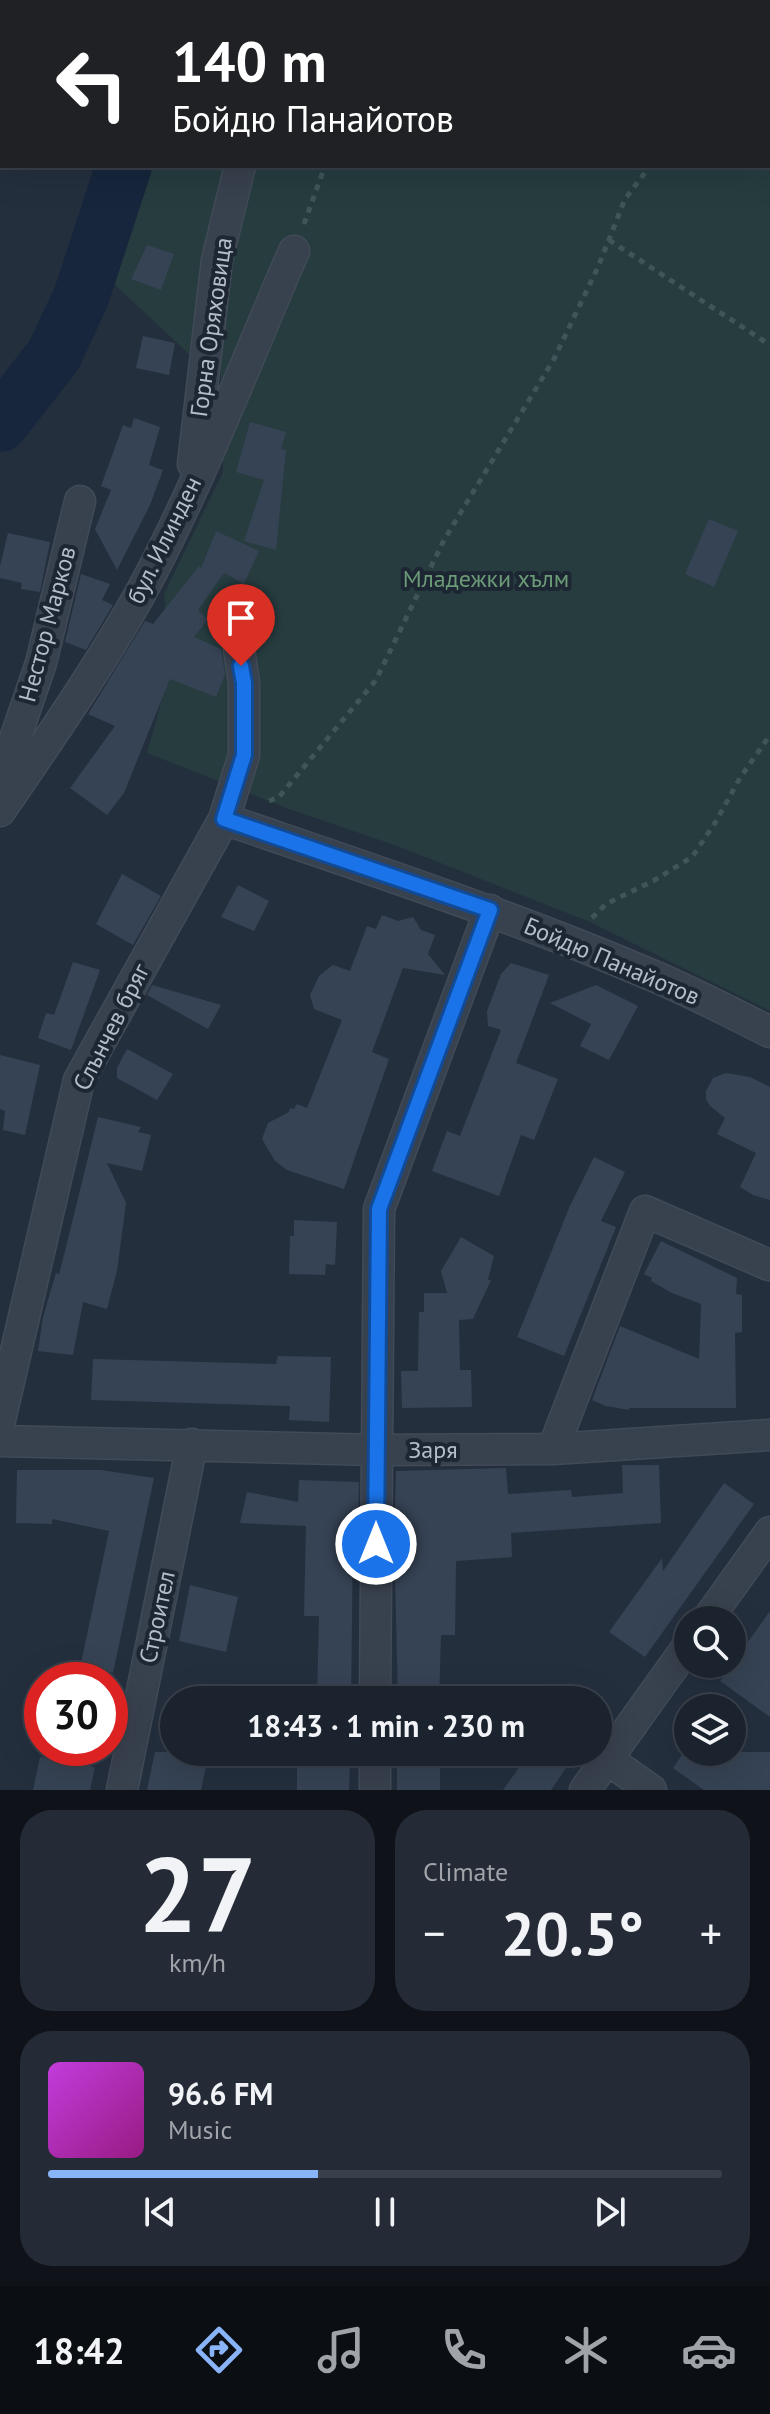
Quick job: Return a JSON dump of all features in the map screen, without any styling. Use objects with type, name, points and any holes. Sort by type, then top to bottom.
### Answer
[{"type":"street","name":"Горна Оряховица","points":[[191,490],[217,260],[240,168]]},
{"type":"street","name":"бул. Илинден","points":[[0,811],[73,705],[139,595],[191,490],[294,251]]},
{"type":"street","name":"Нестор Марков","points":[[0,792],[4,771],[41,663],[80,501]]},
{"type":"street","name":"Слънчев бряг","points":[[0,1420],[79,1080],[224,819],[244,755],[244,683],[239,649]]},
{"type":"street","name":"Бойдю Панайотов","points":[[224,819],[490,910],[653,975],[770,1032]]},
{"type":"street","points":[[375,1686],[379,1209],[490,910]]},
{"type":"street","points":[[553,1449],[645,1211],[769,1265]]},
{"type":"street","name":"Заря","points":[[0,1441],[377,1450],[553,1449],[770,1435]]},
{"type":"street","name":"Строител","points":[[122,1790],[192,1444]]},
{"type":"street","points":[[717,1606],[770,1532]]},
{"type":"street","points":[[612,1752],[674,1666]]},
{"type":"street","points":[[612,1763],[651,1790]]},
{"type":"street","points":[[375,1766],[375,1790]]},
{"type":"street","points":[[585,1790],[602,1766]]},
{"type":"path","points":[[294,251],[324,168]]},
{"type":"path","points":[[279,797],[376,680],[444,540],[554,359],[625,199],[648,168]]},
{"type":"path","points":[[609,240],[770,345]]},
{"type":"path","points":[[569,941],[606,904],[692,857],[770,735]]},
{"type":"green space","name":"Младежки хълм","points":[[144,168],[770,168],[770,1011],[590,922],[147,753],[164,692],[167,646],[164,594],[223,472],[220,337],[206,370],[113,283]]},
{"type":"building","points":[[147,245],[174,254],[161,290],[131,279]]},
{"type":"building","points":[[143,336],[175,343],[169,375],[136,368]]},
{"type":"building","points":[[134,418],[160,427],[149,465],[163,470],[150,505],[117,570],[95,529],[111,490],[101,486],[123,425],[131,428]]},
{"type":"building","points":[[250,422],[286,432],[281,449],[286,450],[276,550],[244,541],[264,480],[236,472]]},
{"type":"building","points":[[709,519],[738,531],[714,587],[685,574]]},
{"type":"building","points":[[216,531],[259,551],[244,584],[224,573],[198,610],[208,619],[194,637],[221,649],[225,675],[216,697],[170,679],[124,793],[107,815],[70,788],[115,726],[88,714],[145,621],[153,624],[199,566],[201,568]]},
{"type":"building","points":[[8,533],[50,542],[40,592],[21,589],[22,583],[0,578]]},
{"type":"building","points":[[81,574],[110,584],[102,600],[113,605],[86,650],[65,642]]},
{"type":"building","points":[[122,874],[161,896],[133,945],[96,924]]},
{"type":"building","points":[[238,885],[269,901],[254,931],[221,917]]},
{"type":"building","points":[[382,915],[398,921],[413,917],[421,930],[435,935],[428,954],[445,975],[403,968],[372,1052],[389,1059],[344,1189],[287,1170],[275,1161],[262,1139],[268,1123],[289,1112],[290,1108],[294,1109],[297,1104],[307,1108],[342,1020],[314,1009],[310,995],[319,976],[333,965],[350,971],[367,926],[376,929]]},
{"type":"building","points":[[73,962],[100,970],[71,1050],[38,1038],[46,1013],[54,1015]]},
{"type":"building","points":[[511,963],[549,975],[516,1063],[558,1079],[534,1140],[521,1135],[499,1196],[432,1171],[447,1131],[460,1136],[501,1030],[488,1026],[487,1011],[501,974]]},
{"type":"building","points":[[152,985],[221,1005],[208,1029],[147,995]]},
{"type":"building","points":[[596,985],[638,1006],[609,1060],[580,1046],[591,1024],[550,1003]]},
{"type":"building","points":[[127,1049],[173,1074],[157,1100],[117,1078],[117,1068]]},
{"type":"building","points":[[0,1055],[40,1065],[25,1135],[3,1130],[5,1111],[0,1109]]},
{"type":"building","points":[[726,1073],[750,1077],[770,1087],[770,1200],[740,1187],[756,1153],[717,1134],[725,1118],[710,1106],[706,1091],[713,1078]]},
{"type":"building","points":[[98,1117],[141,1127],[138,1132],[151,1135],[142,1171],[107,1163],[126,1203],[117,1271],[107,1309],[83,1302],[73,1355],[38,1351],[43,1317],[56,1273],[59,1274]]},
{"type":"building","points":[[594,1157],[625,1172],[601,1221],[616,1227],[564,1356],[517,1337],[569,1208]]},
{"type":"building","points":[[294,1220],[337,1222],[335,1265],[326,1264],[325,1275],[289,1274],[290,1236],[294,1236]]},
{"type":"building","points":[[461,1237],[494,1256],[488,1280],[491,1280],[473,1319],[459,1320],[460,1370],[471,1370],[472,1407],[402,1408],[401,1371],[418,1371],[419,1312],[424,1312],[424,1293],[447,1293],[441,1271]]},
{"type":"building","points":[[661,1241],[737,1278],[736,1294],[742,1295],[742,1332],[735,1333],[736,1408],[629,1410],[592,1400],[620,1326],[699,1359],[701,1304],[672,1293],[644,1274]]},
{"type":"building","points":[[278,1356],[331,1357],[329,1422],[289,1420],[290,1406],[91,1400],[93,1359],[276,1364]]},
{"type":"building","points":[[622,1465],[659,1465],[661,1523],[511,1533],[512,1557],[456,1561],[455,1635],[441,1635],[439,1686],[398,1686],[394,1535],[396,1471],[506,1468],[508,1494],[571,1490],[572,1497],[623,1493]]},
{"type":"building","points":[[17,1470],[101,1470],[154,1478],[115,1662],[81,1662],[109,1531],[52,1519],[52,1524],[16,1523]]},
{"type":"building","points":[[299,1480],[359,1482],[358,1535],[353,1535],[351,1686],[317,1686],[319,1616],[304,1616],[306,1526],[240,1523],[247,1492],[298,1502]]},
{"type":"building","points":[[724,1483],[754,1504],[681,1606],[674,1606],[674,1616],[645,1657],[609,1632],[662,1558],[663,1571]]},
{"type":"building","points":[[190,1585],[238,1597],[226,1652],[179,1641]]},
{"type":"building","points":[[770,1611],[770,1717],[746,1700],[746,1694],[738,1694],[720,1681],[722,1678],[746,1678],[746,1645]]},
{"type":"building","points":[[155,1752],[160,1752],[160,1766],[206,1766],[201,1790],[147,1790]]},
{"type":"building","points":[[746,1752],[770,1752],[770,1790],[704,1790],[673,1768],[746,1766]]},
{"type":"building","points":[[38,1766],[95,1767],[90,1790],[33,1790]]},
{"type":"building","points":[[297,1766],[350,1766],[349,1790],[297,1790]]},
{"type":"building","points":[[397,1766],[440,1766],[440,1790],[397,1790]]},
{"type":"building","points":[[520,1766],[567,1766],[551,1790],[503,1790]]},
{"type":"waterway","points":[[0,424],[54,355],[81,297],[123,168]]},
{"type":"route","points":[[241,666],[244,683],[244,755],[224,819],[490,910],[379,1209],[376,1544]]}]
